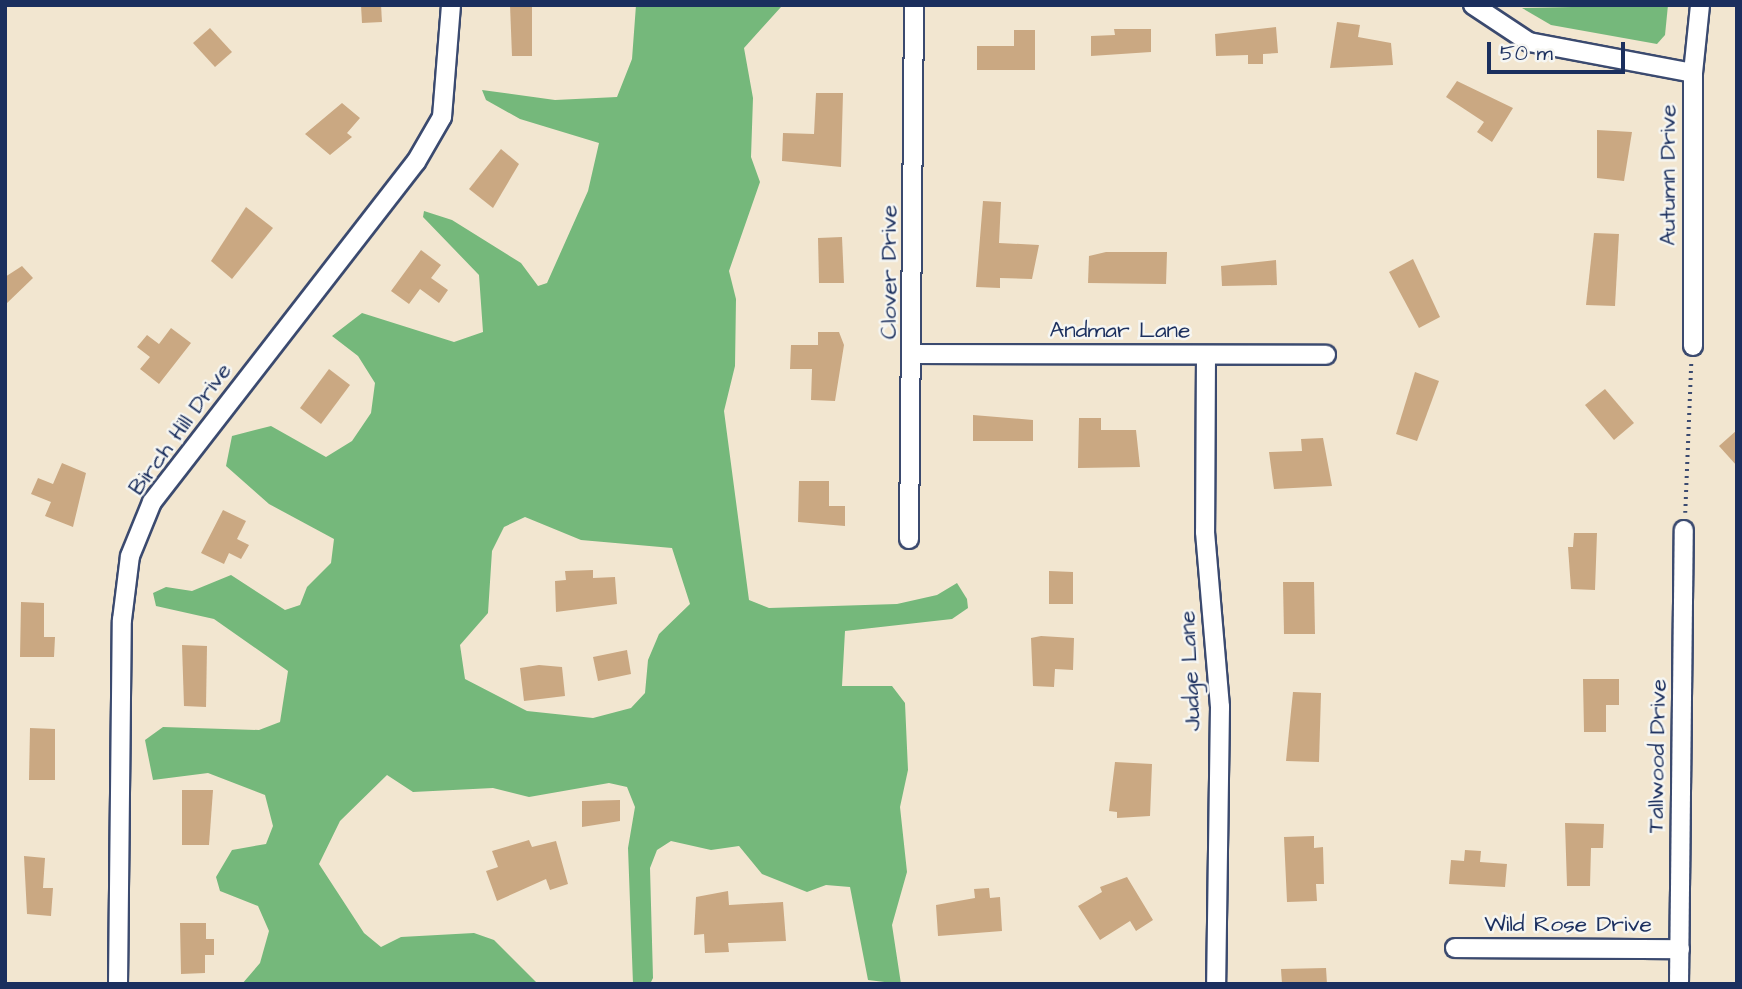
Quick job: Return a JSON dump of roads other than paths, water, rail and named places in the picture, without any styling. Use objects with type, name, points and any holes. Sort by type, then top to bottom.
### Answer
[{"type":"street","name":"Birch Hill Drive","points":[[118,984],[122,620],[130,556],[152,502],[416,162],[442,117],[451,5]]},
{"type":"street","name":"Clover Drive","points":[[909,539],[913,354],[914,5]]},
{"type":"street","points":[[1474,5],[1529,42],[1693,73]]},
{"type":"street","name":"Autumn Drive","points":[[1693,346],[1693,73],[1700,5]]},
{"type":"street","name":"Andmar Lane","points":[[913,354],[1326,355]]},
{"type":"street","name":"Judge Lane","points":[[1206,355],[1205,532],[1220,707],[1216,984]]},
{"type":"street","name":"Tallwood Drive","points":[[1679,984],[1684,530]]},
{"type":"street","name":"Wild Rose Drive","points":[[1455,948],[1680,949]]}]
